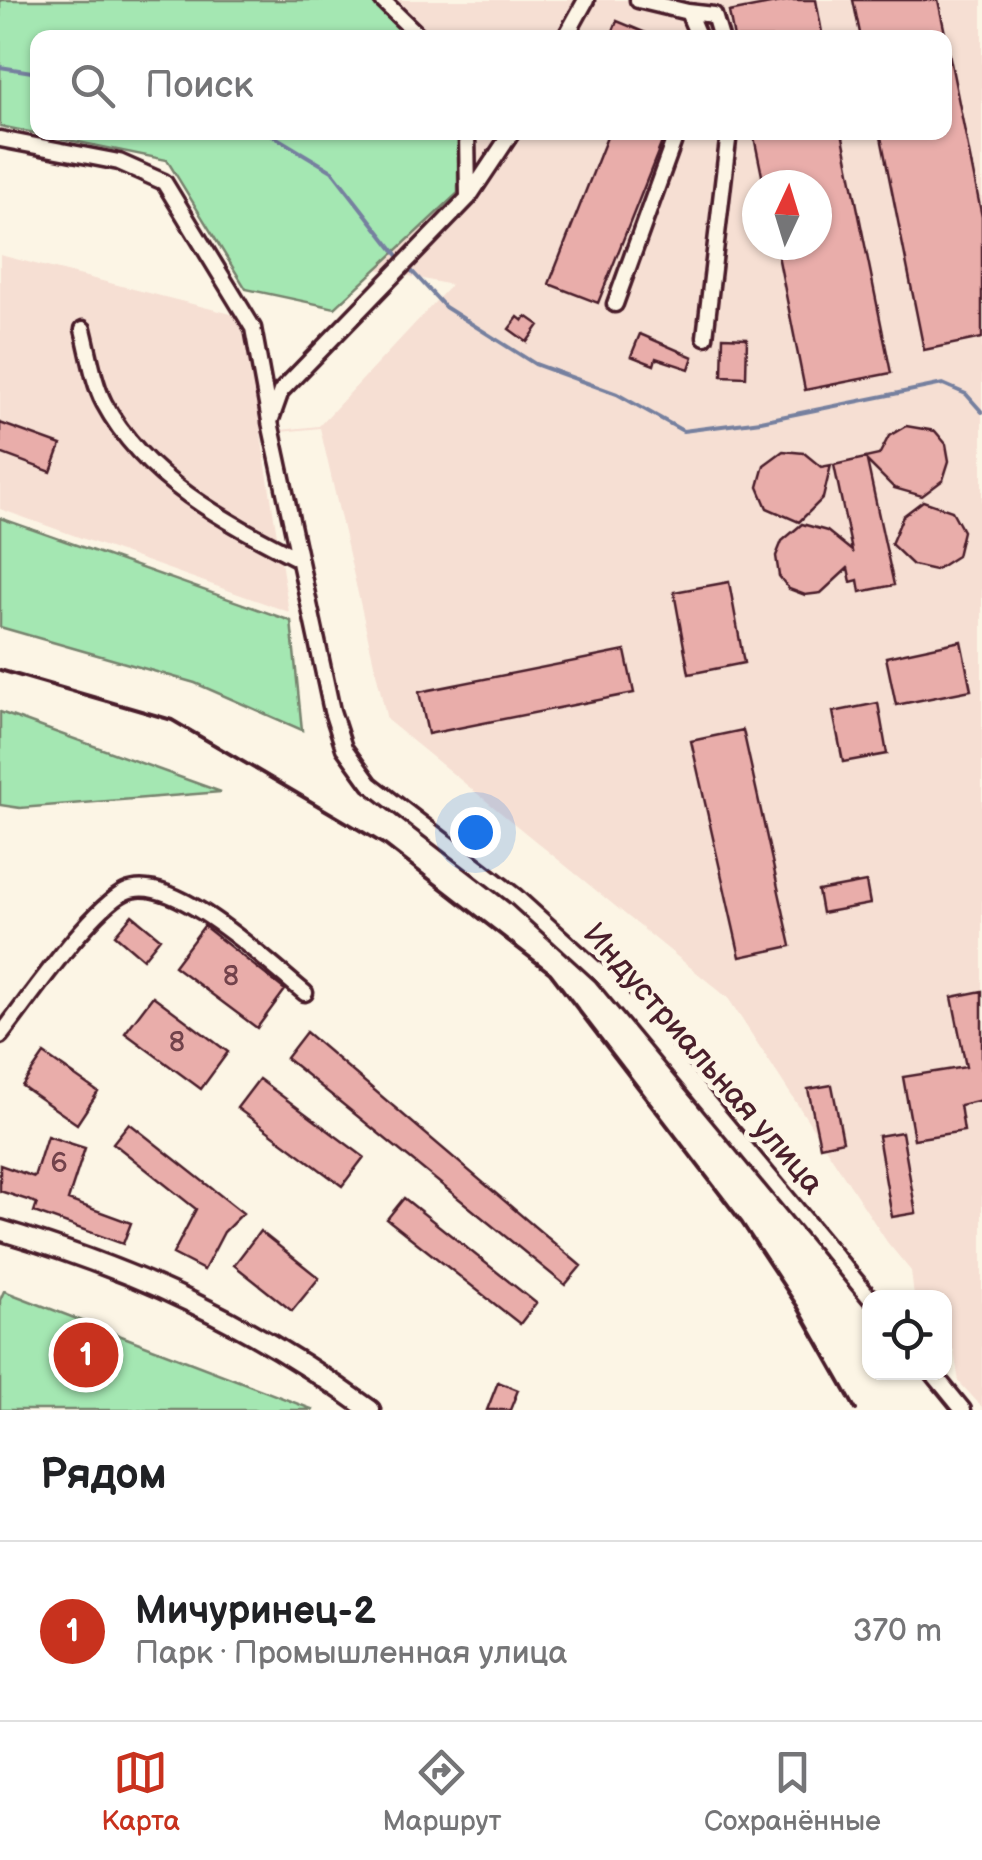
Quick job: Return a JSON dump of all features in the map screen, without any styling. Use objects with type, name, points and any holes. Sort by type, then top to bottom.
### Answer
[{"type":"main road","points":[[0,1230],[89,1257],[201,1303],[272,1343],[370,1410]]},
{"type":"street","points":[[382,0],[413,30]]},
{"type":"street","points":[[569,30],[586,0]]},
{"type":"street","points":[[638,0],[714,15],[719,30]]},
{"type":"street","points":[[688,12],[696,30]]},
{"type":"street","name":"Индустриальная улица","points":[[0,139],[119,162],[164,182],[253,328],[332,711],[357,767],[382,795],[515,896],[602,975],[863,1290]]},
{"type":"street","points":[[467,140],[468,198]]},
{"type":"street","points":[[270,422],[281,391],[468,198],[507,140]]},
{"type":"street","points":[[615,304],[674,140]]},
{"type":"street","points":[[705,337],[728,140]]},
{"type":"street","points":[[82,329],[104,403],[162,478],[243,530],[299,559]]},
{"type":"street","points":[[0,1036],[100,913],[127,890],[156,890],[193,904],[305,993]]},
{"type":"street","points":[[939,1380],[963,1410]]},
{"type":"shaded area","points":[[391,0],[982,0],[982,1407],[959,1382],[952,1348],[952,1290],[913,1290],[911,1271],[887,1242],[728,998],[387,720],[320,428],[261,434],[289,612],[0,509],[0,255],[243,317],[261,432],[319,426],[451,285],[372,268],[470,140],[952,140],[952,30],[420,30]]},
{"type":"green space","points":[[0,0],[382,0],[414,30],[30,30],[30,132],[0,126]]},
{"type":"green space","points":[[69,140],[458,140],[458,193],[335,308],[246,289],[167,160]]},
{"type":"green space","points":[[0,518],[291,621],[302,730],[195,683],[0,627]]},
{"type":"green space","points":[[0,712],[221,792],[20,808],[0,805]]},
{"type":"green space","points":[[4,1291],[314,1410],[0,1410],[0,1300]]},
{"type":"building","points":[[791,0],[816,0],[822,30],[732,30],[729,12]]},
{"type":"building","points":[[853,0],[938,0],[944,30],[859,30]]},
{"type":"building","points":[[617,21],[639,30],[613,30]]},
{"type":"building","points":[[952,68],[982,217],[982,338],[924,350],[882,140],[952,140]]},
{"type":"building","points":[[606,140],[663,140],[598,303],[549,284]]},
{"type":"building","points":[[755,140],[844,140],[891,373],[805,390],[779,260],[832,260],[832,170],[761,170]]},
{"type":"building","points":[[526,316],[539,325],[527,342],[509,329],[518,317],[523,321]]},
{"type":"building","points":[[640,334],[693,357],[689,369],[656,358],[654,365],[631,356]]},
{"type":"building","points":[[723,337],[747,338],[746,377],[722,376]]},
{"type":"building","points":[[0,423],[61,445],[51,472],[0,453]]},
{"type":"building","points":[[906,426],[935,431],[946,444],[949,461],[943,480],[922,496],[894,488],[867,461],[894,585],[860,592],[858,580],[851,582],[848,568],[821,593],[805,595],[789,589],[779,576],[776,556],[782,541],[802,524],[827,531],[852,551],[834,465],[879,455],[889,436]]},
{"type":"building","points":[[783,451],[804,453],[821,467],[831,465],[823,498],[799,522],[767,508],[758,487],[764,465]]},
{"type":"building","points":[[923,501],[952,511],[963,531],[957,556],[935,570],[913,565],[891,544],[903,516]]},
{"type":"building","points":[[729,582],[744,663],[689,674],[674,592]]},
{"type":"building","points":[[961,641],[971,690],[896,705],[886,657]]},
{"type":"building","points":[[625,651],[634,693],[428,734],[419,692]]},
{"type":"building","points":[[878,703],[887,754],[843,762],[833,712]]},
{"type":"building","points":[[743,730],[791,946],[740,957],[691,741]]},
{"type":"building","points":[[866,882],[870,904],[822,913],[818,891]]},
{"type":"building","points":[[132,915],[160,938],[143,959],[115,935]]},
{"type":"building","points":[[204,926],[285,990],[257,1028],[174,966]]},
{"type":"building","points":[[982,991],[982,1100],[960,1105],[964,1131],[914,1139],[903,1077],[966,1067],[952,997]]},
{"type":"building","points":[[153,996],[228,1052],[201,1089],[125,1033]]},
{"type":"building","points":[[306,1032],[581,1266],[565,1285],[286,1058]]},
{"type":"building","points":[[44,1054],[98,1092],[77,1124],[22,1086]]},
{"type":"building","points":[[259,1079],[364,1157],[342,1186],[237,1108]]},
{"type":"building","points":[[832,1085],[843,1141],[820,1146],[808,1089]]},
{"type":"building","points":[[129,1123],[243,1213],[224,1232],[204,1270],[173,1254],[196,1209],[113,1143]]},
{"type":"building","points":[[902,1132],[916,1213],[892,1217],[878,1136]]},
{"type":"building","points":[[47,1136],[85,1148],[68,1200],[131,1223],[123,1244],[34,1212],[37,1203],[0,1191],[0,1165],[34,1177]]},
{"type":"building","points":[[404,1198],[536,1303],[520,1324],[387,1219]]},
{"type":"building","points":[[260,1231],[319,1278],[292,1311],[234,1265]]},
{"type":"building","points":[[498,1382],[518,1390],[510,1410],[487,1410]]},
{"type":"waterway","points":[[0,67],[30,72]]},
{"type":"waterway","points":[[280,140],[332,171],[402,261]]},
{"type":"waterway","points":[[409,268],[445,307],[535,364],[617,394],[683,431],[761,421],[943,384],[966,394],[982,412]]},
{"type":"railway","points":[[0,670],[172,720],[385,845],[550,973],[742,1223],[797,1306],[856,1410]]},
{"type":"place","name":"Мичуринец-2","points":[[86,1355]]}]
